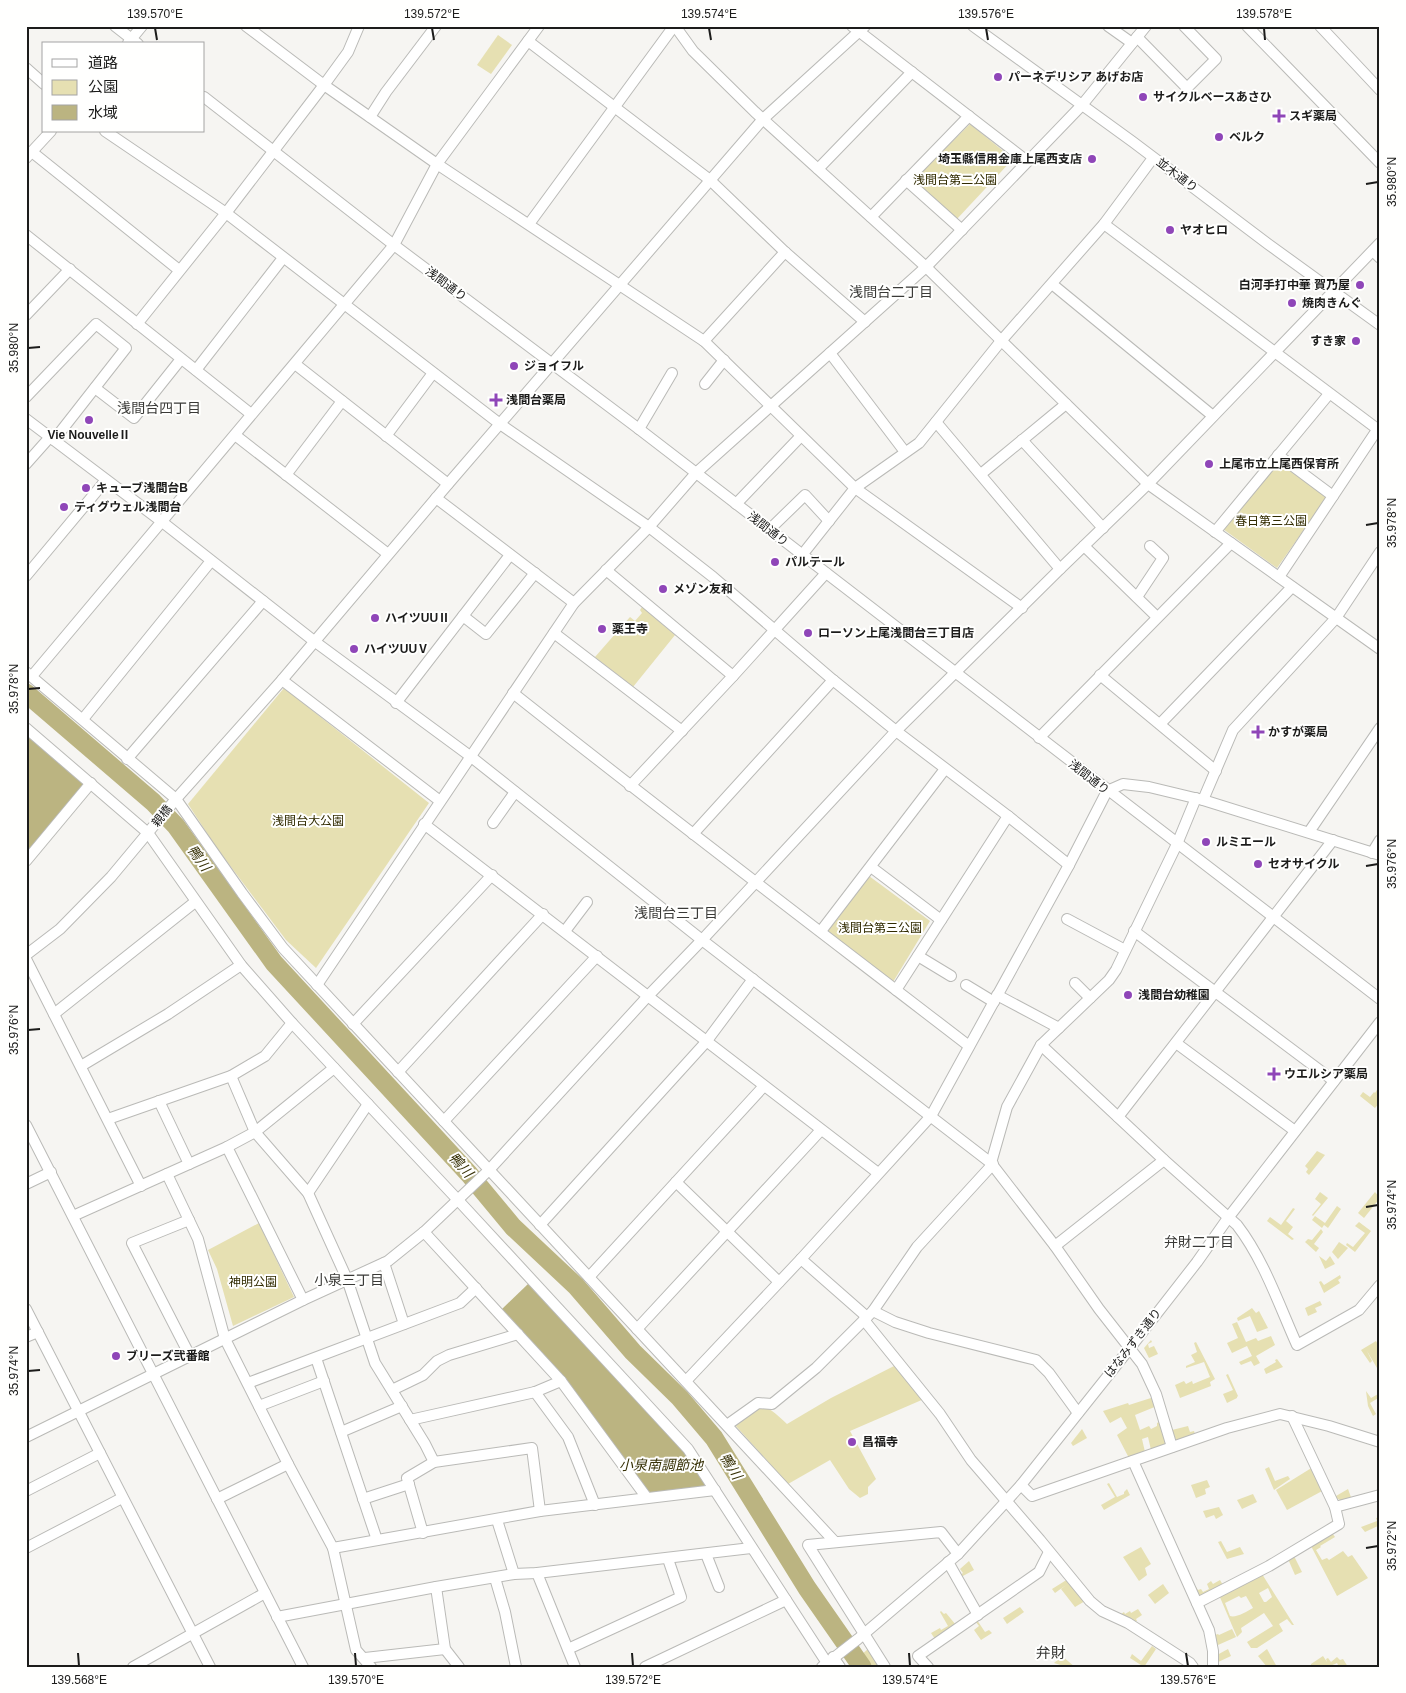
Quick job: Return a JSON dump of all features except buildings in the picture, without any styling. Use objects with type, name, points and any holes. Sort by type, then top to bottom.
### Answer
[{"type":"street","points":[[115,26],[132,42],[142,26]]},
{"type":"street","points":[[246,26],[324,85],[437,164],[704,341],[855,488],[1022,608]]},
{"type":"street","points":[[137,324],[226,213],[324,85],[348,52],[359,26]]},
{"type":"street","points":[[370,117],[386,92],[436,26]]},
{"type":"street","points":[[539,26],[437,164],[394,245],[235,435],[29,674],[176,799],[277,940],[540,1226],[835,1542]]},
{"type":"street","points":[[529,224],[616,108],[674,26],[693,51],[763,119],[926,267],[1148,484],[1336,618],[1378,644]]},
{"type":"street","name":"並木通り","points":[[973,26],[1380,325]]},
{"type":"street","points":[[1108,26],[1134,40],[1187,88],[1216,59],[1184,26]]},
{"type":"street","points":[[317,985],[574,603],[649,527],[696,473],[926,267],[1082,105],[1146,26]]},
{"type":"street","points":[[1247,26],[1380,163]]},
{"type":"street","points":[[1320,26],[1380,90]]},
{"type":"street","points":[[859,28],[912,72],[1028,161]]},
{"type":"street","name":"親橋","points":[[26,955],[60,929],[111,877],[176,799],[282,680],[448,484],[763,119],[859,28]]},
{"type":"street","points":[[528,41],[710,180],[786,252],[865,322]]},
{"type":"street","points":[[26,68],[42,82]]},
{"type":"street","points":[[818,169],[912,72]]},
{"type":"street","name":"浅間通り","points":[[205,98],[394,245],[553,363],[1107,791],[1380,999]]},
{"type":"street","points":[[871,217],[969,116]]},
{"type":"street","points":[[50,132],[29,155],[179,270]]},
{"type":"street","points":[[105,132],[226,213],[500,424],[649,527],[713,577],[833,680],[896,731],[1008,816],[1068,865]]},
{"type":"street","points":[[802,555],[855,488],[919,442],[1002,341],[1104,224],[1153,158]]},
{"type":"street","points":[[906,180],[962,230]]},
{"type":"street","points":[[1104,224],[1379,431],[1279,577]]},
{"type":"street","points":[[28,239],[70,269],[251,414]]},
{"type":"street","points":[[26,1437],[303,1300],[384,1263],[424,1232],[489,1170],[648,996],[896,731],[1148,484],[1334,291],[1377,250]]},
{"type":"street","points":[[704,341],[786,252]]},
{"type":"street","points":[[196,370],[283,258]]},
{"type":"street","points":[[26,315],[70,269]]},
{"type":"street","points":[[1052,284],[1214,416]]},
{"type":"street","points":[[26,398],[96,324],[126,348],[52,439],[26,464]]},
{"type":"street","points":[[830,353],[905,452]]},
{"type":"street","points":[[95,388],[134,418],[180,358]]},
{"type":"street","points":[[705,384],[724,360]]},
{"type":"street","points":[[294,364],[448,484]]},
{"type":"street","points":[[386,436],[433,373]]},
{"type":"street","points":[[639,429],[672,373]]},
{"type":"street","points":[[1215,532],[1329,394]]},
{"type":"street","points":[[286,475],[342,401]]},
{"type":"street","points":[[981,474],[1066,404]]},
{"type":"street","points":[[26,419],[161,521],[314,641],[470,756],[702,940],[992,1163],[1055,1246],[1099,1309],[1142,1364],[1156,1394],[1172,1447]]},
{"type":"street","points":[[936,422],[1060,569]]},
{"type":"street","points":[[235,435],[388,554]]},
{"type":"street","points":[[736,504],[801,436]]},
{"type":"street","points":[[1022,440],[1103,528]]},
{"type":"street","points":[[1278,455],[1333,496]]},
{"type":"street","points":[[26,576],[106,480]]},
{"type":"street","points":[[769,530],[804,495],[829,521]]},
{"type":"street","points":[[436,498],[574,603]]},
{"type":"street","points":[[1039,738],[1230,543]]},
{"type":"street","points":[[1084,546],[1157,617]]},
{"type":"street","points":[[1137,597],[1163,558],[1150,546]]},
{"type":"street","points":[[727,1425],[758,1402],[772,1404],[816,1368],[868,1316],[917,1247],[992,1163],[1007,1107],[1041,1045],[1109,980],[1116,970],[1199,799],[1216,770],[1233,730],[1336,618],[1380,552]]},
{"type":"street","points":[[396,703],[510,555]]},
{"type":"street","points":[[83,719],[211,561]]},
{"type":"street","points":[[606,570],[733,676]]},
{"type":"street","points":[[463,616],[486,634],[535,573]]},
{"type":"street","points":[[630,786],[826,573]]},
{"type":"street","points":[[1160,724],[1292,587]]},
{"type":"street","points":[[127,759],[263,601]]},
{"type":"street","points":[[554,633],[682,731]]},
{"type":"street","points":[[1100,675],[1216,770]]},
{"type":"street","points":[[282,680],[440,800]]},
{"type":"street","points":[[693,834],[833,680]]},
{"type":"street","points":[[513,693],[630,786],[969,1046]]},
{"type":"street","points":[[26,728],[148,833],[241,965],[292,1023],[688,1449],[786,1600],[830,1660],[840,1667]]},
{"type":"street","points":[[1309,832],[1380,728]]},
{"type":"street","points":[[821,931],[945,769]]},
{"type":"street","points":[[26,861],[91,784]]},
{"type":"street","points":[[686,1381],[801,1259],[931,1116],[1107,791],[1123,784],[1149,787],[1199,799],[1376,854],[1380,840]]},
{"type":"street","points":[[493,823],[515,792]]},
{"type":"street","points":[[896,990],[1008,816]]},
{"type":"street","points":[[424,824],[878,1173]]},
{"type":"street","points":[[1118,1118],[1333,840]]},
{"type":"street","points":[[871,867],[940,920]]},
{"type":"street","points":[[353,1024],[492,875]]},
{"type":"street","points":[[54,1014],[195,902]]},
{"type":"street","points":[[565,931],[587,902]]},
{"type":"street","points":[[398,1072],[543,914]]},
{"type":"street","points":[[1066,919],[1125,950]]},
{"type":"street","points":[[1134,932],[1334,1081]]},
{"type":"street","points":[[444,1121],[597,956]]},
{"type":"street","points":[[918,956],[952,976]]},
{"type":"street","points":[[26,959],[141,1186]]},
{"type":"street","points":[[81,1066],[168,1014],[241,965]]},
{"type":"street","points":[[540,1226],[706,1042],[753,979]]},
{"type":"street","points":[[1075,983],[1090,998]]},
{"type":"street","points":[[966,985],[1059,1028]]},
{"type":"street","name":"はなみずき通り","points":[[830,1660],[958,1554],[1022,1485],[1197,1262],[1228,1218],[1380,1022]]},
{"type":"street","points":[[108,1119],[231,1076],[266,1056],[292,1023]]},
{"type":"street","points":[[1176,1043],[1295,1131]]},
{"type":"street","points":[[1041,1045],[1236,1225],[1245,1236],[1264,1272],[1297,1345],[1359,1310],[1380,1285]]},
{"type":"street","points":[[74,1216],[228,1147],[256,1132],[334,1068]]},
{"type":"street","points":[[231,1076],[256,1132],[308,1194],[347,1279],[375,1363],[426,1444],[434,1462]]},
{"type":"street","points":[[589,1277],[764,1086]]},
{"type":"street","points":[[159,1101],[190,1164]]},
{"type":"street","points":[[308,1194],[368,1104]]},
{"type":"street","points":[[26,1125],[303,1667]]},
{"type":"street","points":[[637,1329],[821,1130]]},
{"type":"street","points":[[228,1147],[303,1300]]},
{"type":"street","points":[[1055,1246],[1164,1160]]},
{"type":"street","points":[[26,1184],[50,1172]]},
{"type":"street","points":[[167,1174],[198,1240],[225,1339],[333,1548],[356,1650],[368,1662],[444,1649]]},
{"type":"street","points":[[676,1182],[779,1282]]},
{"type":"street","points":[[189,1220],[132,1243],[190,1356]]},
{"type":"street","points":[[424,1232],[561,1381],[647,1498]]},
{"type":"street","points":[[801,1259],[868,1316],[940,1414],[971,1460],[1008,1501],[1090,1601],[1102,1611],[1128,1623],[1160,1642],[1193,1667]]},
{"type":"street","points":[[384,1263],[404,1324]]},
{"type":"street","points":[[248,1383],[460,1302],[476,1288]]},
{"type":"street","points":[[26,1310],[210,1667]]},
{"type":"street","points":[[868,1316],[1036,1360],[1078,1413]]},
{"type":"street","points":[[26,1337],[38,1332]]},
{"type":"street","points":[[392,1390],[422,1375],[437,1361],[450,1355],[518,1334]]},
{"type":"street","points":[[316,1358],[378,1540]]},
{"type":"street","points":[[259,1406],[324,1381]]},
{"type":"street","points":[[410,1420],[535,1392],[561,1381]]},
{"type":"street","points":[[535,1392],[568,1437],[595,1504]]},
{"type":"street","points":[[341,1432],[402,1406]]},
{"type":"street","points":[[1022,1485],[1032,1496],[1172,1447],[1254,1420],[1280,1414],[1380,1442]]},
{"type":"street","points":[[1197,1602],[1269,1566],[1339,1524],[1335,1507],[1292,1416]]},
{"type":"street","points":[[422,1532],[407,1478],[434,1462],[532,1448],[540,1511]]},
{"type":"street","points":[[26,1492],[100,1453]]},
{"type":"street","points":[[1133,1461],[1209,1630],[1214,1667]]},
{"type":"street","points":[[217,1499],[288,1464]]},
{"type":"street","points":[[363,1499],[409,1484]]},
{"type":"street","points":[[333,1548],[540,1511],[716,1490]]},
{"type":"street","points":[[1335,1507],[1380,1495]]},
{"type":"street","points":[[26,1548],[122,1498]]},
{"type":"street","points":[[497,1520],[514,1574]]},
{"type":"street","points":[[885,1667],[861,1636],[808,1545],[940,1532],[958,1554]]},
{"type":"street","points":[[277,1617],[514,1574],[537,1573],[751,1548]]},
{"type":"street","points":[[928,1667],[918,1656],[1039,1572],[1049,1552]]},
{"type":"street","points":[[706,1554],[719,1587]]},
{"type":"street","points":[[568,1649],[681,1597],[668,1558]]},
{"type":"street","points":[[948,1562],[978,1615]]},
{"type":"street","points":[[537,1573],[575,1667]]},
{"type":"street","points":[[495,1578],[505,1612],[516,1667]]},
{"type":"street","points":[[436,1587],[444,1649],[459,1667]]},
{"type":"street","points":[[133,1667],[265,1593]]},
{"type":"street","points":[[645,1667],[786,1600]]},
{"type":"green space","points":[[498,35],[512,45],[491,74],[477,65]]},
{"type":"green space","name":"浅間台第二公園","points":[[970,124],[1013,159],[956,220],[912,181]]},
{"type":"green space","name":"春日第三公園","points":[[1279,463],[1327,497],[1277,568],[1223,529]]},
{"type":"green space","points":[[642,607],[675,635],[633,687],[595,657],[630,617],[635,621],[642,613],[640,610]]},
{"type":"green space","name":"浅間台大公園","points":[[284,688],[429,803],[316,968],[286,940],[216,847],[188,804]]},
{"type":"green space","name":"浅間台第三公園","points":[[869,876],[930,921],[893,982],[825,930]]},
{"type":"green space","points":[[1380,1085],[1380,1102],[1375,1108],[1360,1096],[1363,1092],[1370,1097]]},
{"type":"green space","points":[[1317,1151],[1325,1155],[1309,1175],[1306,1172],[1308,1169],[1305,1166]]},
{"type":"green space","points":[[1320,1192],[1328,1198],[1313,1216],[1321,1204],[1315,1199]]},
{"type":"green space","points":[[1375,1192],[1380,1198],[1364,1218],[1358,1213]]},
{"type":"green space","points":[[1337,1206],[1341,1209],[1328,1228],[1324,1225],[1322,1228],[1312,1220],[1315,1216],[1325,1223]]},
{"type":"green space","points":[[1293,1208],[1295,1209],[1286,1221],[1293,1227],[1288,1234],[1294,1239],[1292,1240],[1267,1221],[1270,1217],[1281,1225]]},
{"type":"green space","points":[[1359,1222],[1371,1231],[1355,1252],[1346,1245],[1347,1243],[1353,1247],[1365,1233],[1355,1226]]},
{"type":"green space","name":"神明公園","points":[[259,1223],[294,1297],[233,1326],[217,1269],[208,1250]]},
{"type":"green space","points":[[1321,1229],[1323,1232],[1314,1244],[1319,1248],[1316,1252],[1305,1242],[1308,1239],[1312,1240]]},
{"type":"green space","points":[[1339,1242],[1348,1248],[1338,1259],[1332,1252]]},
{"type":"green space","points":[[1319,1256],[1326,1261],[1330,1256],[1335,1264],[1325,1269]]},
{"type":"green space","points":[[1340,1275],[1341,1278],[1338,1280],[1340,1283],[1324,1293],[1319,1282],[1321,1281],[1324,1285]]},
{"type":"green space","points":[[1320,1301],[1322,1305],[1315,1308],[1317,1312],[1308,1316],[1305,1308]]},
{"type":"green space","points":[[1252,1308],[1256,1313],[1259,1311],[1268,1328],[1257,1332],[1250,1316],[1238,1321],[1237,1318]]},
{"type":"green space","points":[[1237,1322],[1246,1342],[1256,1338],[1258,1341],[1271,1336],[1275,1345],[1256,1356],[1260,1363],[1254,1366],[1251,1361],[1241,1365],[1239,1362],[1252,1356],[1247,1346],[1232,1353],[1227,1343],[1238,1338],[1232,1324]]},
{"type":"green space","points":[[1151,1340],[1152,1342],[1148,1344],[1149,1348],[1154,1346],[1158,1354],[1149,1358],[1144,1348]]},
{"type":"green space","points":[[1376,1341],[1380,1348],[1380,1365],[1377,1368],[1367,1351],[1372,1361],[1370,1363],[1361,1350]]},
{"type":"green space","points":[[1196,1342],[1215,1379],[1210,1382],[1211,1386],[1180,1398],[1175,1385],[1184,1381],[1186,1384],[1192,1381],[1193,1384],[1210,1377],[1204,1362],[1186,1368],[1186,1366],[1195,1362],[1191,1355],[1197,1352],[1194,1343]]},
{"type":"green space","points":[[1277,1359],[1283,1367],[1266,1374],[1264,1369],[1276,1362],[1275,1360]]},
{"type":"green space","points":[[896,1365],[924,1399],[850,1431],[876,1479],[868,1487],[868,1494],[860,1498],[849,1489],[830,1460],[788,1484],[735,1425],[751,1412],[761,1407],[771,1411],[787,1424],[831,1398]]},
{"type":"green space","points":[[1228,1374],[1238,1396],[1227,1403],[1223,1394],[1233,1390],[1226,1375]]},
{"type":"green space","points":[[1366,1391],[1371,1398],[1380,1393],[1380,1397],[1370,1403],[1376,1414],[1373,1416],[1368,1406]]},
{"type":"green space","points":[[1154,1397],[1157,1406],[1135,1415],[1140,1430],[1149,1426],[1151,1429],[1161,1421],[1169,1444],[1151,1450],[1148,1437],[1142,1439],[1145,1452],[1129,1458],[1117,1435],[1127,1428],[1121,1417],[1110,1423],[1103,1411]]},
{"type":"green space","points":[[1188,1426],[1190,1432],[1194,1431],[1195,1434],[1176,1440],[1172,1430]]},
{"type":"green space","points":[[1082,1429],[1087,1438],[1073,1446],[1071,1443]]},
{"type":"green space","points":[[1269,1467],[1275,1481],[1288,1476],[1290,1479],[1274,1490],[1265,1469]]},
{"type":"green space","points":[[1313,1467],[1324,1490],[1287,1510],[1276,1490]]},
{"type":"green space","points":[[1207,1480],[1210,1487],[1205,1489],[1206,1494],[1196,1498],[1191,1485]]},
{"type":"green space","points":[[1109,1483],[1117,1497],[1124,1494],[1127,1489],[1130,1495],[1104,1510],[1101,1505],[1115,1497],[1107,1484]]},
{"type":"green space","points":[[1348,1489],[1352,1500],[1342,1501],[1336,1498],[1336,1496]]},
{"type":"green space","points":[[1253,1494],[1257,1502],[1242,1509],[1237,1500]]},
{"type":"green space","points":[[1219,1507],[1223,1515],[1216,1519],[1214,1515],[1206,1518],[1203,1511]]},
{"type":"green space","points":[[1380,1517],[1380,1525],[1365,1532],[1361,1527],[1377,1521],[1376,1518]]},
{"type":"green space","points":[[1332,1533],[1335,1537],[1316,1550],[1322,1560],[1327,1558],[1329,1560],[1343,1551],[1348,1557],[1352,1555],[1368,1578],[1337,1596],[1311,1546]]},
{"type":"green space","points":[[1221,1541],[1227,1552],[1240,1547],[1244,1554],[1227,1559],[1218,1542]]},
{"type":"green space","points":[[1141,1547],[1151,1564],[1145,1568],[1147,1575],[1139,1581],[1123,1557]]},
{"type":"green space","points":[[1294,1556],[1302,1572],[1295,1575],[1288,1559]]},
{"type":"green space","points":[[969,1561],[974,1570],[961,1577],[960,1575],[963,1573],[960,1569]]},
{"type":"green space","points":[[1262,1574],[1294,1625],[1287,1619],[1279,1624],[1283,1631],[1257,1648],[1251,1648],[1247,1642],[1273,1626],[1264,1613],[1241,1628],[1242,1632],[1237,1637],[1219,1595]],"holes":[[[1268,1588],[1272,1597],[1264,1602],[1259,1593]],[[1239,1596],[1241,1598],[1246,1596],[1253,1608],[1244,1613],[1230,1616],[1225,1603]]]},
{"type":"green space","points":[[1068,1579],[1085,1601],[1075,1607],[1061,1589],[1066,1585],[1055,1593],[1052,1589]]},
{"type":"green space","points":[[1220,1580],[1223,1585],[1200,1597],[1193,1588],[1201,1589],[1203,1592],[1209,1589],[1207,1584],[1211,1581],[1213,1584]]},
{"type":"green space","points":[[1163,1584],[1169,1593],[1155,1604],[1148,1595]]},
{"type":"green space","points":[[1020,1607],[1024,1612],[1007,1624],[1003,1618]]},
{"type":"green space","points":[[1138,1609],[1142,1615],[1135,1622],[1120,1615],[1124,1612],[1125,1614],[1130,1611],[1131,1613]]},
{"type":"green space","points":[[941,1611],[944,1614],[946,1613],[956,1625],[935,1639],[931,1633],[948,1626]]},
{"type":"green space","points":[[977,1620],[985,1632],[989,1630],[992,1633],[981,1640],[974,1630],[979,1626],[975,1621]]},
{"type":"green space","points":[[1232,1629],[1236,1637],[1218,1645],[1216,1644],[1214,1641],[1215,1635]]},
{"type":"green space","points":[[1152,1646],[1156,1649],[1144,1667],[1130,1658],[1132,1654],[1141,1661]]},
{"type":"green space","points":[[868,1649],[880,1667],[868,1667],[861,1655]]},
{"type":"green space","points":[[1228,1649],[1231,1656],[1216,1663],[1217,1655]]},
{"type":"green space","points":[[1267,1649],[1277,1667],[1267,1667],[1258,1656]]},
{"type":"green space","points":[[1062,1656],[1075,1667],[1054,1663]]},
{"type":"green space","points":[[1323,1656],[1327,1662],[1326,1659],[1328,1658],[1331,1662],[1337,1657],[1340,1660],[1343,1659],[1348,1667],[1339,1667],[1337,1663],[1309,1667]]},
{"type":"water","points":[[26,733],[82,779],[83,787],[26,853]]},
{"type":"water","name":"小泉南調節池","points":[[528,1284],[684,1451],[706,1483],[703,1487],[652,1493],[646,1490],[502,1309]]},
{"type":"waterway","name":"鴨川","points":[[26,693],[153,802],[176,826],[274,963],[469,1174],[513,1227],[576,1286],[633,1352],[680,1398],[714,1438],[807,1588],[862,1667]]},
{"type":"place","name":"パーネデリシア あげお店","points":[[998,77]]},
{"type":"place","name":"サイクルベースあさひ","points":[[1143,97]]},
{"type":"place","name":"スギ薬局","points":[[1279,116]]},
{"type":"place","name":"ベルク","points":[[1219,137]]},
{"type":"place","name":"埼玉縣信用金庫上尾西支店","points":[[1092,159]]},
{"type":"place","name":"ヤオヒロ","points":[[1170,230]]},
{"type":"place","name":"白河手打中華 賀乃屋","points":[[1360,285]]},
{"type":"place","name":"焼肉きんぐ","points":[[1292,303]]},
{"type":"place","name":"すき家","points":[[1356,341]]},
{"type":"place","name":"ジョイフル","points":[[514,366]]},
{"type":"place","name":"浅間台薬局","points":[[496,400]]},
{"type":"place","name":"Vie NouvelleⅡ","points":[[89,420]]},
{"type":"place","name":"上尾市立上尾西保育所","points":[[1209,464]]},
{"type":"place","name":"キューブ浅間台B","points":[[86,488]]},
{"type":"place","name":"ティグウェル浅間台","points":[[64,507]]},
{"type":"place","name":"パルテール","points":[[775,562]]},
{"type":"place","name":"メゾン友和","points":[[663,589]]},
{"type":"place","name":"ハイツUUⅡ","points":[[375,618]]},
{"type":"place","name":"薬王寺","points":[[602,629]]},
{"type":"place","name":"ローソン上尾浅間台三丁目店","points":[[808,633]]},
{"type":"place","name":"ハイツUUⅤ","points":[[354,649]]},
{"type":"place","name":"かすが薬局","points":[[1258,732]]},
{"type":"place","name":"ルミエール","points":[[1206,842]]},
{"type":"place","name":"セオサイクル","points":[[1258,864]]},
{"type":"place","name":"浅間台幼稚園","points":[[1128,995]]},
{"type":"place","name":"ウエルシア薬局","points":[[1274,1074]]},
{"type":"place","name":"ブリーズ弐番館","points":[[116,1356]]},
{"type":"place","name":"昌福寺","points":[[852,1442]]},
{"type":"district","name":"浅間台二丁目","points":[[891,292]]},
{"type":"district","name":"浅間台四丁目","points":[[159,408]]},
{"type":"district","name":"浅間台三丁目","points":[[676,913]]},
{"type":"district","name":"弁財二丁目","points":[[1199,1242]]},
{"type":"district","name":"小泉三丁目","points":[[349,1280]]},
{"type":"district","name":"弁財","points":[[1051,1653]]}]
